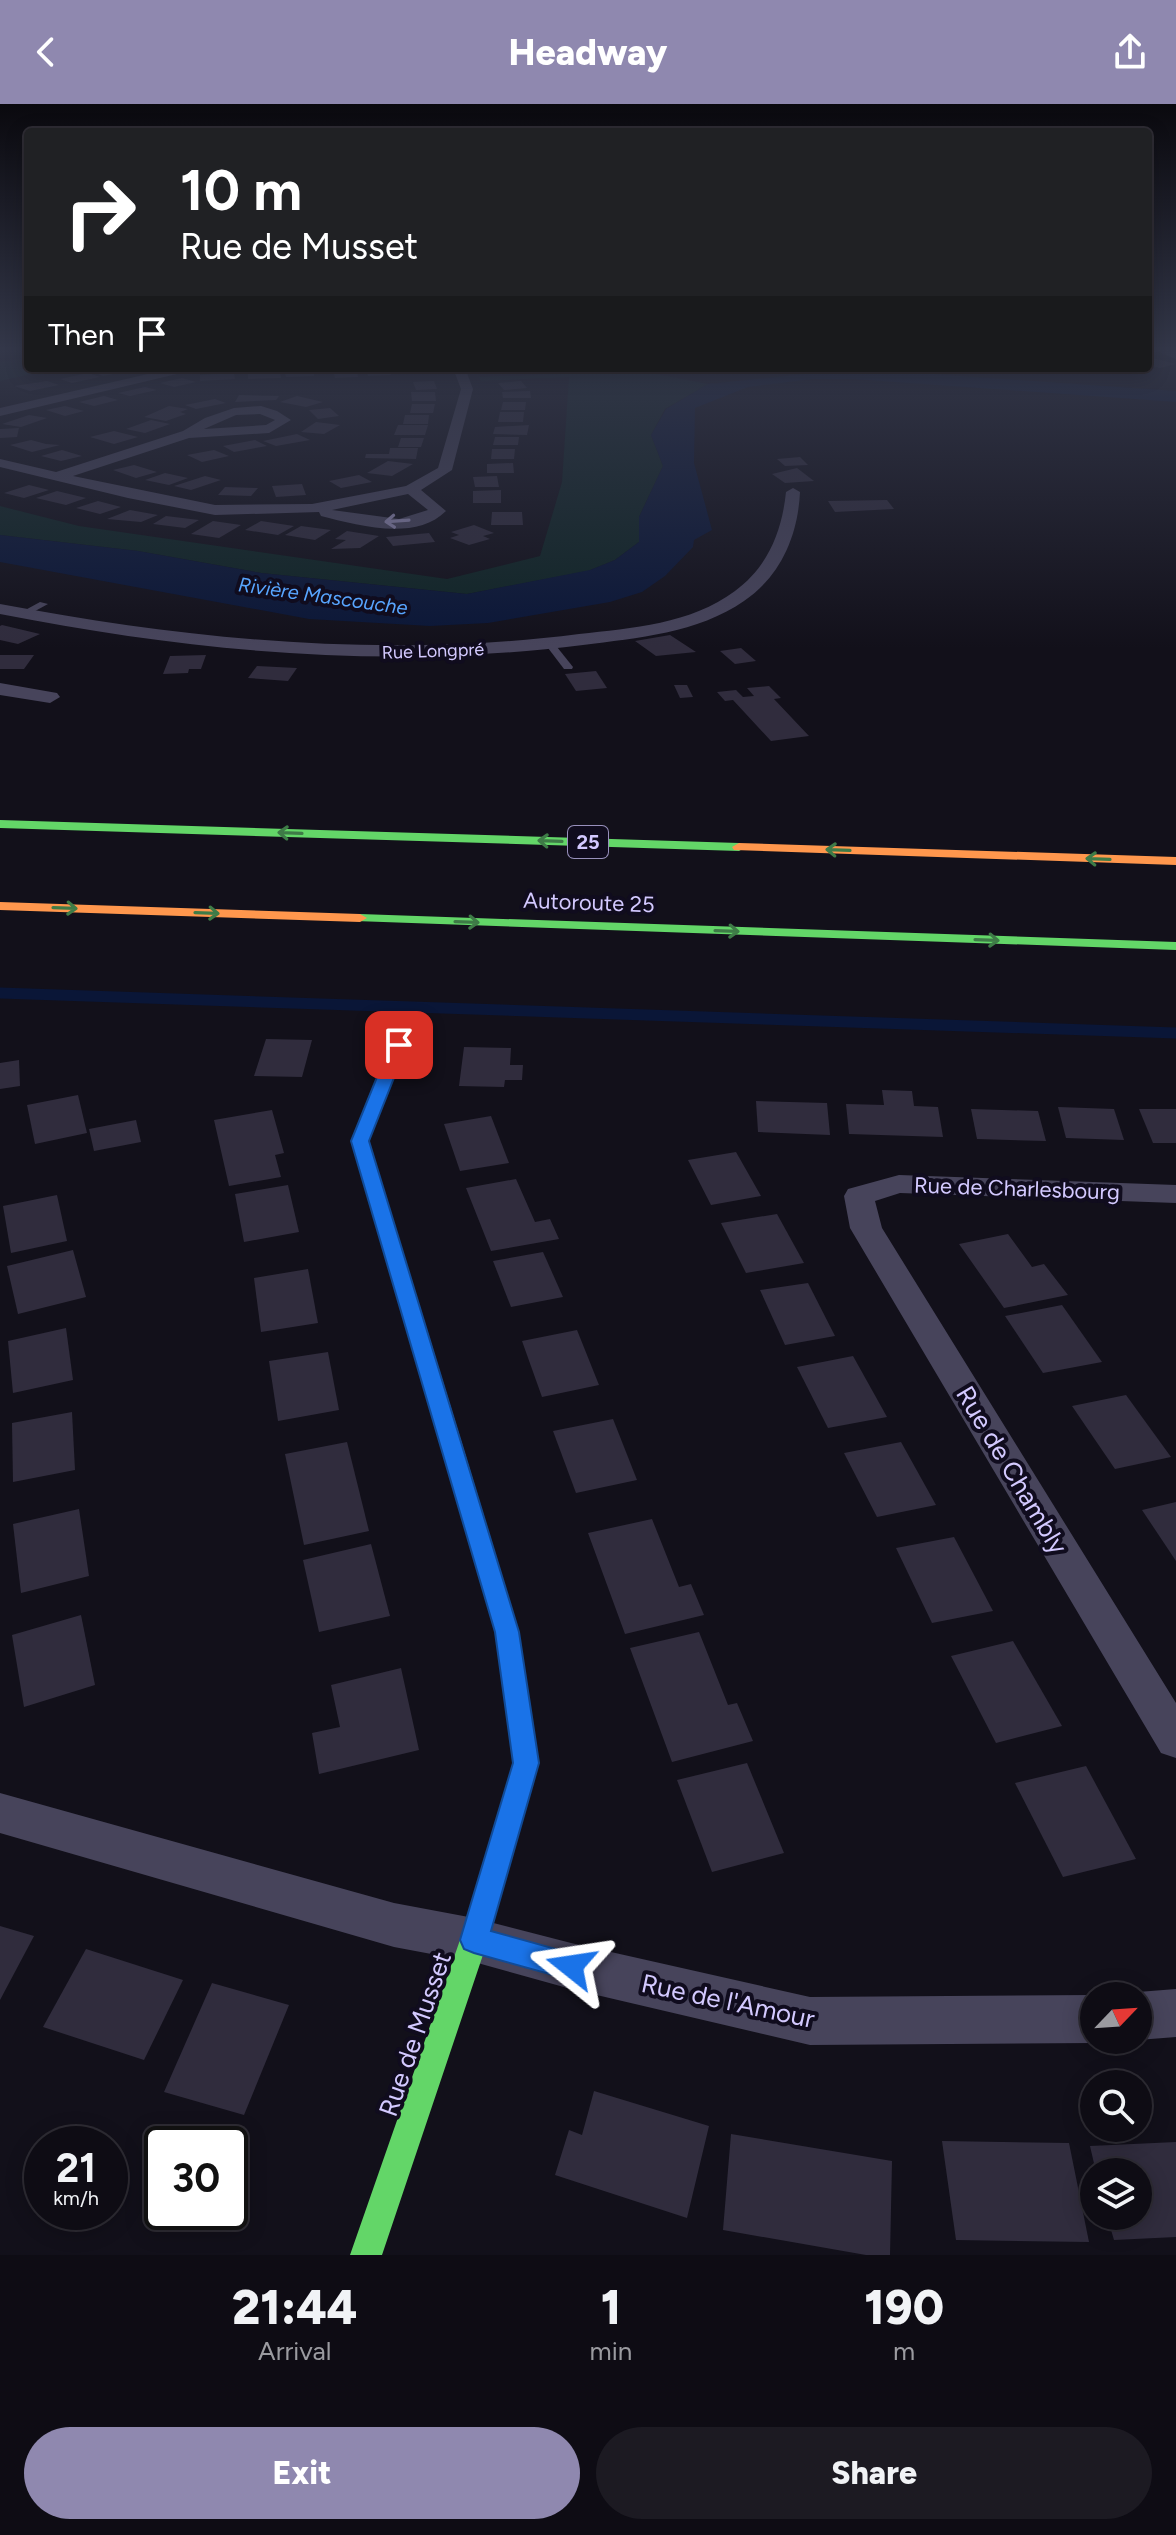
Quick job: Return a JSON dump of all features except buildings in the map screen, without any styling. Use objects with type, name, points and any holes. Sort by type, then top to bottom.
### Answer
[{"type":"main road","name":"25","points":[[0,824],[1176,861]]},
{"type":"main road","name":"Autoroute 25","points":[[0,906],[1176,946]]},
{"type":"main road","name":"Rue de Musset","points":[[366,2255],[474,1940],[526,1763],[507,1632],[360,1141],[399,1045]]},
{"type":"street","points":[[59,476],[147,447]]},
{"type":"street","points":[[0,463],[215,510],[312,509],[411,489],[445,470],[451,447]]},
{"type":"street","points":[[312,509],[351,519],[393,523],[430,517],[438,511],[411,489]]},
{"type":"street","name":"Rue Longpré","points":[[0,609],[134,632],[318,651],[450,652],[550,644],[673,624],[699,617],[731,602],[759,580],[777,552],[789,524],[793,492]]},
{"type":"street","points":[[0,689],[50,697]]},
{"type":"street","name":"Rue de Charlesbourg","points":[[859,1196],[899,1184],[1176,1194]]},
{"type":"street","name":"Rue de Chambly","points":[[859,1196],[866,1228],[1176,1740]]},
{"type":"street","name":"Rue de l'Amour","points":[[0,1813],[394,1925],[474,1940],[571,1966],[810,2021],[1080,2019]]},
{"type":"street","points":[[1152,2015],[1176,2013]]},
{"type":"lane","points":[[23,614],[43,604]]},
{"type":"lane","points":[[550,644],[568,667]]},
{"type":"green space","points":[[564,447],[656,447],[663,466],[639,517],[639,542],[615,560],[588,571],[467,594],[261,573],[138,551],[0,535],[0,506],[79,526],[447,579],[540,556],[562,482]]},
{"type":"water","name":"Rivière Mascouche","points":[[656,447],[694,447],[694,463],[712,530],[694,540],[693,547],[665,576],[642,592],[610,602],[488,623],[430,626],[309,619],[0,562],[0,535],[138,551],[261,573],[467,594],[590,570],[615,560],[639,542],[639,517],[663,466]]},
{"type":"waterway","points":[[0,993],[1176,1033]]},
{"type":"traffic: fast","points":[[0,824],[739,847]]},
{"type":"traffic: fast","points":[[360,918],[1176,946]]},
{"type":"traffic: fast","points":[[366,2255],[474,1940],[526,1763],[507,1632],[455,1457]]},
{"type":"traffic: slow","points":[[739,847],[1176,861]]},
{"type":"traffic: slow","points":[[0,906],[360,918]]},
{"type":"traffic: slow","points":[[399,1045],[360,1141],[455,1457]]},
{"type":"route","points":[[399,1045],[360,1141],[507,1632],[526,1763],[474,1940],[571,1966]]}]
